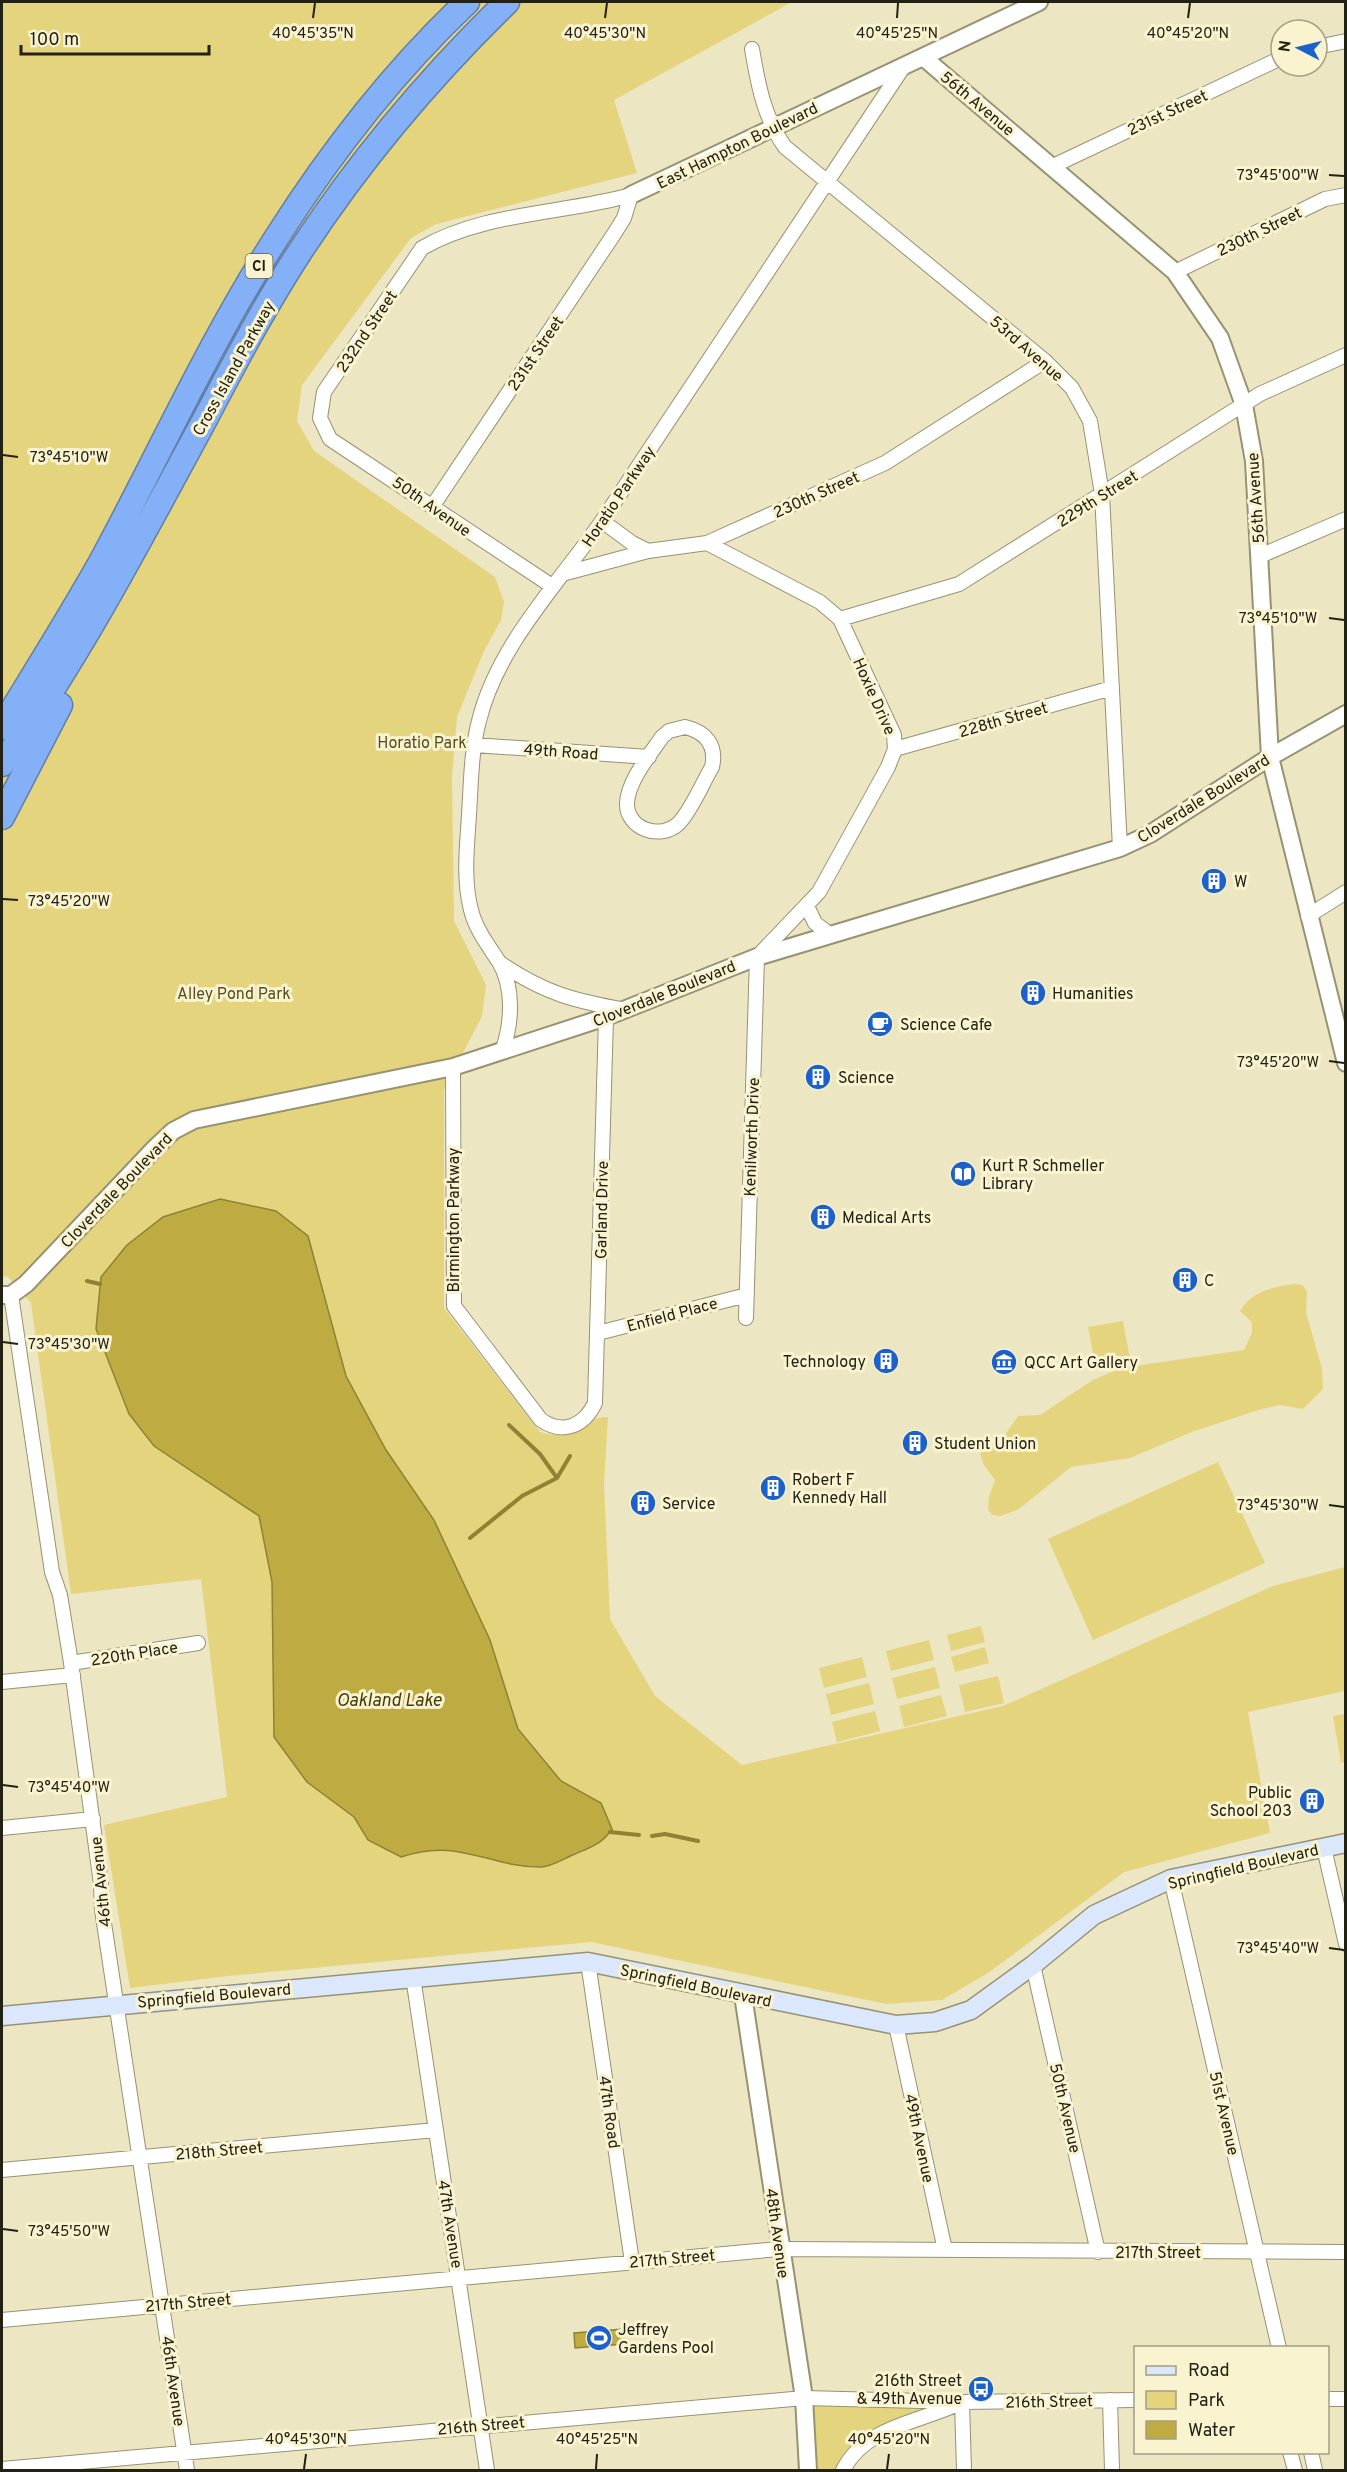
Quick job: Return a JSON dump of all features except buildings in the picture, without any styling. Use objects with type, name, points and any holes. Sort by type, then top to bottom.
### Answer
[{"type":"highway","name":"Cross Island Parkway","points":[[2,727],[57,640],[231,314],[276,237],[328,162],[385,89],[467,2]]},
{"type":"highway","name":"Cross Island Parkway","points":[[2,764],[43,706],[131,556],[253,330],[301,250],[405,109],[464,44],[507,2]]},
{"type":"highway","points":[[2,817],[85,660],[131,556]]},
{"type":"highway","points":[[2,708],[57,640]]},
{"type":"main road","name":"Springfield Boulevard","points":[[2,2016],[588,1962],[896,2025],[935,2022],[971,2010],[1033,1965],[1094,1915],[1171,1879],[1346,1843]]},
{"type":"street","name":"East Hampton Boulevard","points":[[422,248],[445,234],[476,226],[603,203],[631,195],[772,126],[1038,2]]},
{"type":"street","points":[[1329,45],[1346,41]]},
{"type":"street","name":"53rd Avenue","points":[[752,49],[758,82],[772,126],[785,147],[1045,361],[1072,388],[1090,421],[1102,494],[1120,848]]},
{"type":"street","name":"56th Avenue","points":[[923,57],[1175,272],[1220,338],[1244,405],[1254,461],[1270,757],[1346,1064]]},
{"type":"street","name":"231st Street","points":[[1053,166],[1269,64]]},
{"type":"street","name":"Horatio Parkway","points":[[503,1049],[508,1033],[509,986],[500,963],[483,940],[471,912],[466,889],[474,745],[480,718],[496,672],[552,586],[566,573],[602,521],[904,66]]},
{"type":"street","name":"231st Street","points":[[432,507],[614,234],[624,218],[631,195]]},
{"type":"street","name":"230th Street","points":[[1175,272],[1325,200],[1346,195]]},
{"type":"street","name":"232nd Street","points":[[320,418],[324,392],[422,248]]},
{"type":"street","name":"229th Street","points":[[840,619],[959,584],[1260,394],[1346,355]]},
{"type":"street","name":"230th Street","points":[[566,573],[648,551],[707,543],[885,463],[1045,361]]},
{"type":"street","name":"50th Avenue","points":[[320,418],[330,439],[552,586]]},
{"type":"street","points":[[1260,556],[1346,519]]},
{"type":"street","points":[[602,521],[632,543],[648,551]]},
{"type":"street","name":"Hoxie Drive","points":[[707,543],[820,602],[840,619],[894,735],[895,749],[888,767],[819,892],[757,957]]},
{"type":"street","name":"228th Street","points":[[895,749],[1112,688]]},
{"type":"street","name":"Cloverdale Boulevard","points":[[6,1295],[26,1284],[155,1148],[183,1124],[206,1116],[453,1067],[626,1010],[757,957],[828,933],[1120,848],[1150,834],[1270,757],[1346,714]]},
{"type":"street","points":[[685,727],[705,735],[713,752],[712,767],[679,823],[661,832],[646,830],[638,825],[632,819],[627,804],[629,790],[649,757],[669,731],[685,727]]},
{"type":"street","name":"49th Road","points":[[474,745],[649,757]]},
{"type":"street","points":[[1308,916],[1346,892]]},
{"type":"street","points":[[807,906],[815,923],[828,933]]},
{"type":"street","name":"Kenilworth Drive","points":[[746,1318],[757,957]]},
{"type":"street","name":"Horatio Parkway","points":[[500,963],[544,990],[579,1001],[626,1010]]},
{"type":"street","name":"Garland Drive","points":[[595,1403],[606,1017]]},
{"type":"street","name":"Birmington Parkway","points":[[453,1067],[454,1306],[541,1420],[554,1427],[572,1427],[584,1420],[595,1403]]},
{"type":"street","name":"46th Avenue","points":[[6,1295],[52,1572],[60,1594],[72,1669],[93,1819],[102,1910],[187,2470]]},
{"type":"street","name":"Enfield Place","points":[[598,1333],[747,1295]]},
{"type":"street","name":"220th Place","points":[[2,1682],[198,1643]]},
{"type":"street","points":[[2,1828],[93,1819]]},
{"type":"street","points":[[1323,1848],[1346,1944]]},
{"type":"street","name":"51st Avenue","points":[[1171,1879],[1279,2346]]},
{"type":"street","name":"47th Road","points":[[588,1962],[632,2262]]},
{"type":"street","name":"50th Avenue","points":[[1033,1965],[1098,2252]]},
{"type":"street","name":"47th Avenue","points":[[413,1977],[487,2470]]},
{"type":"street","name":"48th Avenue","points":[[744,1995],[779,2249],[804,2398],[808,2470]]},
{"type":"street","name":"49th Avenue","points":[[896,2025],[945,2250]]},
{"type":"street","name":"218th Street","points":[[2,2170],[436,2130]]},
{"type":"street","name":"217th Street","points":[[2,2320],[779,2249],[1346,2252]]},
{"type":"street","name":"216th Street","points":[[2,2469],[804,2398],[962,2402],[1134,2400]]},
{"type":"street","points":[[1329,2399],[1346,2399]]},
{"type":"street","points":[[1110,2400],[1112,2470]]},
{"type":"street","points":[[962,2402],[964,2470]]},
{"type":"street","name":"216th Street","points":[[843,2470],[850,2457],[872,2437],[932,2416],[962,2402]]},
{"type":"street","points":[[1291,2454],[1295,2470]]},
{"type":"street","points":[[1311,2454],[1315,2470]]},
{"type":"green space","name":"Alley Pond Park","points":[[2,2],[792,2],[614,100],[637,173],[436,224],[411,238],[302,385],[297,421],[314,451],[495,577],[504,602],[501,620],[484,651],[457,717],[452,776],[454,921],[486,985],[482,1016],[444,1090],[444,1308],[540,1432],[560,1434],[591,1420],[608,1417],[604,1484],[610,1619],[655,1696],[742,1765],[1003,1706],[1273,1586],[1345,1567],[1345,1691],[1248,1712],[1270,1833],[1124,1872],[988,1973],[942,2000],[886,2004],[591,1942],[228,1976],[130,1988],[104,1825],[227,1797],[201,1579],[71,1594],[31,1303],[7,1276],[2,1277]]},
{"type":"green space","points":[[1294,1284],[1302,1285],[1307,1291],[1306,1313],[1322,1368],[1323,1389],[1303,1409],[1280,1405],[1262,1409],[1194,1431],[1130,1458],[1071,1467],[1019,1509],[1001,1516],[993,1515],[988,1510],[989,1497],[995,1480],[984,1465],[980,1453],[1001,1441],[1018,1416],[1040,1415],[1093,1380],[1121,1368],[1244,1350],[1252,1333],[1252,1322],[1240,1311],[1245,1304],[1263,1291]]},
{"type":"green space","points":[[1123,1321],[1131,1364],[1096,1370],[1088,1327]]},
{"type":"green space","points":[[1218,1462],[1265,1563],[1093,1640],[1048,1539]]},
{"type":"green space","points":[[981,1626],[985,1642],[951,1651],[947,1635]]},
{"type":"green space","points":[[929,1640],[934,1660],[891,1671],[886,1651]]},
{"type":"green space","points":[[985,1647],[989,1663],[955,1672],[951,1657]]},
{"type":"green space","points":[[862,1657],[867,1677],[824,1688],[819,1668]]},
{"type":"green space","points":[[935,1667],[940,1688],[897,1699],[892,1678]]},
{"type":"green space","points":[[998,1676],[1004,1703],[965,1712],[959,1685]]},
{"type":"green space","points":[[869,1683],[874,1704],[831,1715],[826,1694]]},
{"type":"green space","points":[[941,1695],[947,1716],[904,1727],[899,1706]]},
{"type":"green space","points":[[875,1711],[880,1731],[837,1742],[832,1722]]},
{"type":"green space","points":[[1345,1714],[1345,1762],[1341,1763],[1333,1716]]},
{"type":"green space","points":[[804,2398],[961,2402],[891,2429],[843,2470],[808,2470]]},
{"type":"water","name":"Oakland Lake","points":[[220,1199],[276,1211],[308,1236],[346,1376],[386,1450],[434,1520],[490,1640],[518,1729],[561,1781],[601,1803],[612,1829],[596,1844],[545,1867],[504,1863],[457,1851],[421,1852],[401,1857],[368,1840],[354,1817],[307,1782],[274,1737],[272,1582],[259,1516],[154,1446],[129,1414],[96,1329],[101,1277],[127,1245],[163,1217]]},
{"type":"water","name":"Jeffrey Gardens Pool","points":[[623,2329],[624,2344],[575,2348],[574,2333]]},
{"type":"waterway","points":[[87,1281],[100,1284]]},
{"type":"waterway","points":[[470,1538],[522,1496],[557,1478],[540,1454],[509,1425]]},
{"type":"waterway","points":[[557,1478],[570,1456]]},
{"type":"waterway","points":[[610,1832],[639,1835]]},
{"type":"waterway","points":[[652,1836],[665,1834],[698,1841]]},
{"type":"place","name":"W","points":[[1214,881]]},
{"type":"place","name":"Humanities","points":[[1033,993]]},
{"type":"place","name":"Science Cafe","points":[[880,1024]]},
{"type":"place","name":"Science","points":[[818,1077]]},
{"type":"place","name":"Kurt R Schmeller Library","points":[[963,1174]]},
{"type":"place","name":"Medical Arts","points":[[823,1217]]},
{"type":"place","name":"C","points":[[1185,1280]]},
{"type":"place","name":"Technology","points":[[886,1361]]},
{"type":"place","name":"QCC Art Gallery","points":[[1004,1362]]},
{"type":"place","name":"Student Union","points":[[915,1443]]},
{"type":"place","name":"Robert F Kennedy Hall","points":[[773,1488]]},
{"type":"place","name":"Service","points":[[643,1503]]},
{"type":"place","name":"Public School 203","points":[[1312,1801]]},
{"type":"place","name":"Jeffrey Gardens Pool","points":[[599,2338]]},
{"type":"place","name":"216th Street & 49th Avenue","points":[[981,2389]]},
{"type":"park label","name":"Horatio Park","points":[[422,742]]}]
